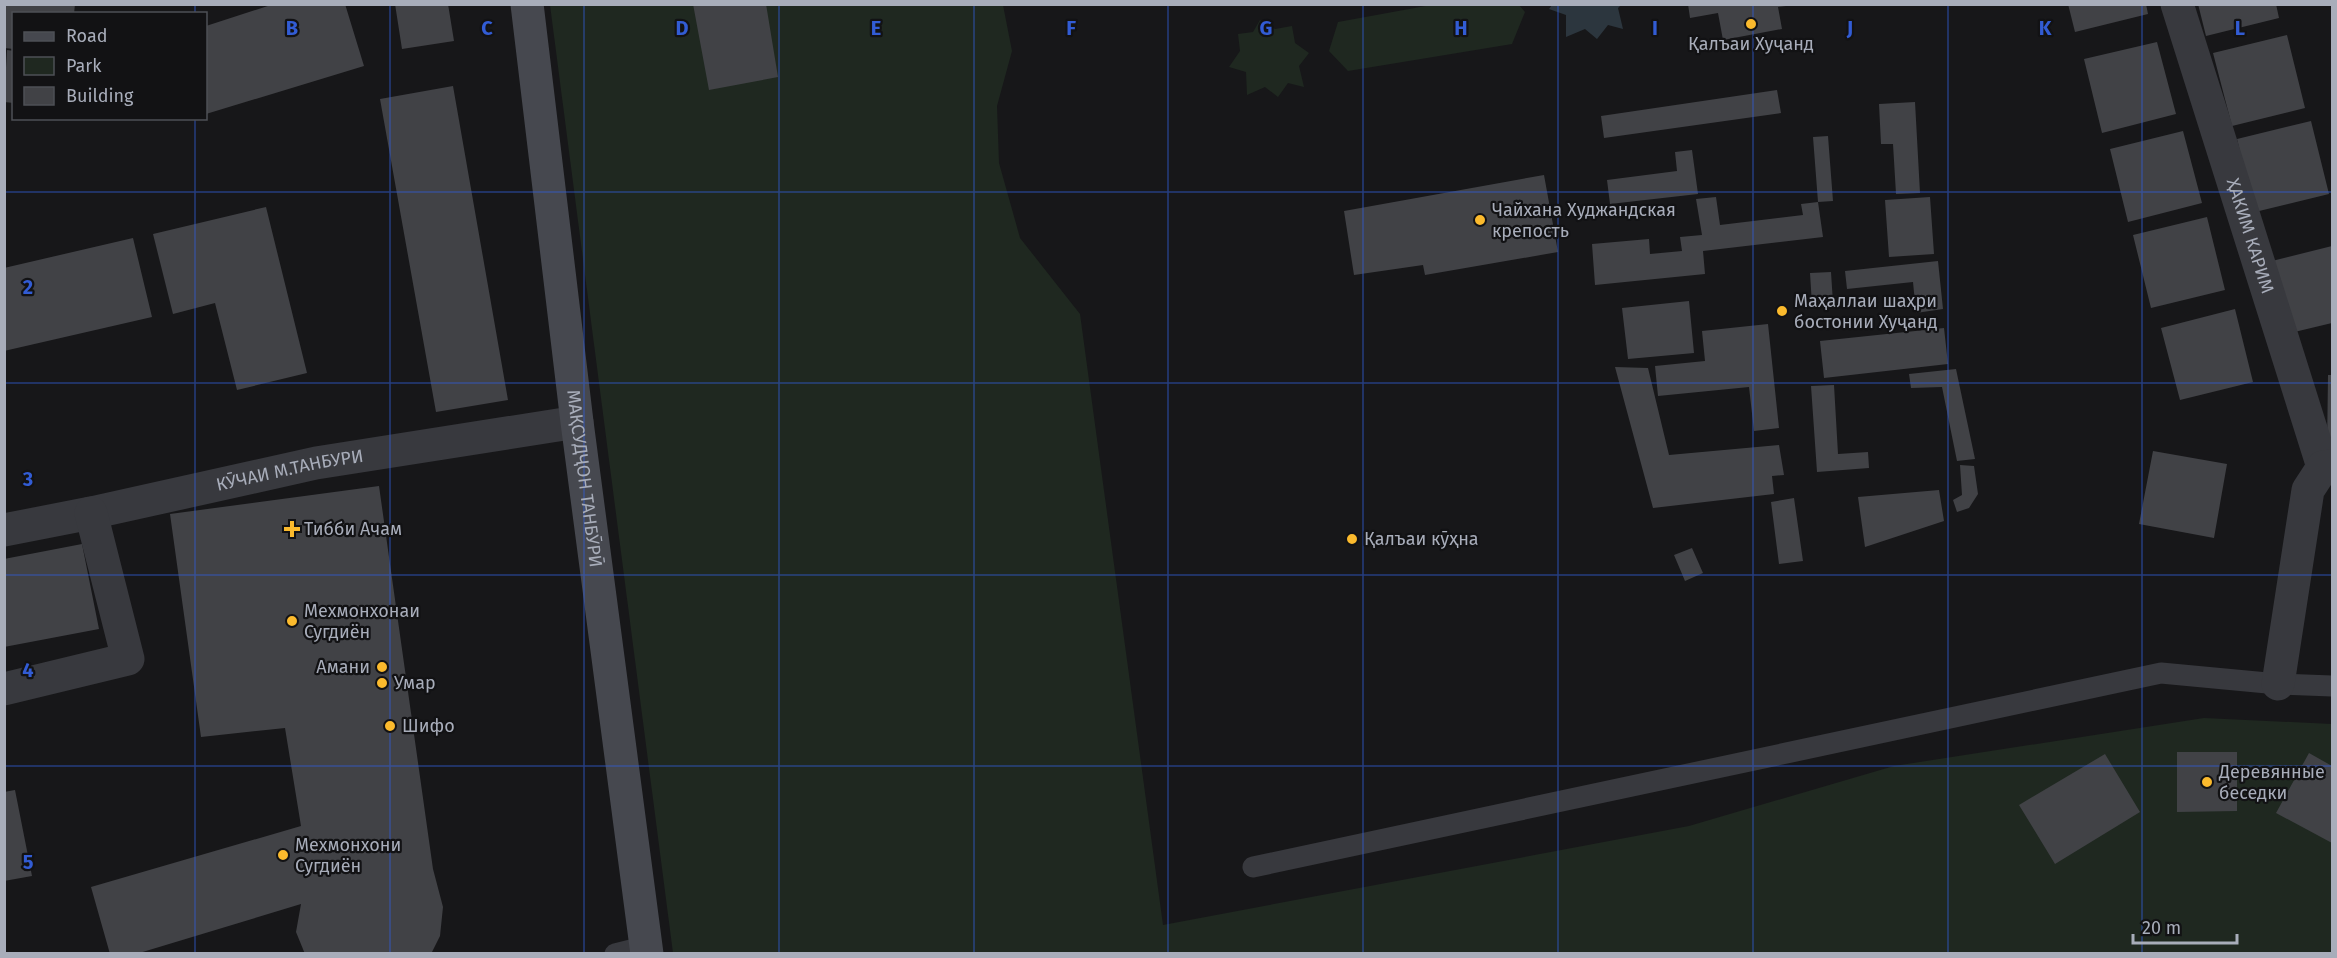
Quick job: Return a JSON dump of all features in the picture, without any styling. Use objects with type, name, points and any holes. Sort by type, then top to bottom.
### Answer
[{"type":"main road","name":"МАҚСУДҶОН ТАНБӮРӢ","points":[[527,4],[577,422],[647,950]]},
{"type":"street","name":"ҲАКИМ КАРИМ","points":[[2177,4],[2328,467]]},
{"type":"street","name":"КӮЧАИ М.ТАНБУРИ","points":[[4,530],[92,513],[316,463],[577,422]]},
{"type":"street","points":[[2278,684],[2308,490],[2328,467]]},
{"type":"street","points":[[4,689],[128,659],[92,513]]},
{"type":"lane","points":[[1253,867],[2161,673],[2278,684],[2332,686]]},
{"type":"lane","points":[[615,954],[647,950]]},
{"type":"green space","points":[[550,5],[1003,5],[1012,51],[997,106],[999,163],[1020,238],[1080,314],[1163,925],[1689,826],[1894,766],[2204,718],[2332,724],[2332,953],[673,953]]},
{"type":"green space","points":[[1431,5],[1519,5],[1525,12],[1512,44],[1348,71],[1329,51],[1338,22]]},
{"type":"green space","points":[[1260,20],[1275,29],[1292,26],[1295,43],[1309,53],[1299,66],[1304,87],[1288,83],[1278,97],[1265,87],[1247,95],[1246,72],[1229,67],[1240,51],[1238,34],[1253,32]]},
{"type":"shaded area","points":[[1552,5],[1621,5],[1618,8],[1623,29],[1608,25],[1597,39],[1585,29],[1566,37],[1566,15],[1549,9]]},
{"type":"building","points":[[4,4],[75,4],[74,12],[12,12],[12,49],[4,48]]},
{"type":"building","points":[[274,4],[345,4],[364,66],[207,114],[207,26]]},
{"type":"building","points":[[395,4],[448,4],[454,41],[402,49]]},
{"type":"building","points":[[693,4],[766,4],[778,77],[709,90]]},
{"type":"building","name":"Қалъаи Хуҷанд","points":[[1688,4],[1786,4],[1786,6],[1778,7],[1782,29],[1723,40],[1718,13],[1690,18]]},
{"type":"building","points":[[2068,4],[2146,4],[2148,14],[2075,32]]},
{"type":"building","points":[[2198,4],[2276,4],[2279,18],[2206,36]]},
{"type":"building","points":[[2287,35],[2305,108],[2232,126],[2213,53]]},
{"type":"building","points":[[2157,42],[2176,114],[2102,133],[2084,59]]},
{"type":"building","points":[[7,50],[12,51],[12,103],[4,102]]},
{"type":"building","points":[[453,86],[508,400],[436,412],[380,99]]},
{"type":"building","points":[[1777,90],[1781,113],[1604,138],[1601,116]]},
{"type":"building","points":[[1915,102],[1920,193],[1896,194],[1893,144],[1881,144],[1879,104]]},
{"type":"building","points":[[2311,121],[2329,194],[2255,212],[2237,139]]},
{"type":"building","points":[[2183,131],[2202,203],[2128,222],[2110,149]]},
{"type":"building","points":[[1828,136],[1833,201],[1818,202],[1813,137]]},
{"type":"building","points":[[1692,150],[1698,194],[1610,204],[1607,180],[1677,171],[1675,152]]},
{"type":"building","points":[[1544,175],[1558,252],[1425,275],[1423,265],[1354,275],[1344,211]]},
{"type":"building","points":[[1716,197],[1720,225],[1803,215],[1801,204],[1818,202],[1823,237],[1703,251],[1705,274],[1595,285],[1592,244],[1649,239],[1650,254],[1682,251],[1680,237],[1702,235],[1696,199]]},
{"type":"building","points":[[1930,197],[1934,254],[1889,257],[1885,200]]},
{"type":"building","points":[[266,207],[307,373],[237,390],[215,303],[173,314],[153,234]]},
{"type":"building","points":[[2207,217],[2225,290],[2151,308],[2133,235]]},
{"type":"building","points":[[133,238],[152,317],[4,351],[4,268]]},
{"type":"building","points":[[2332,246],[2332,323],[2286,334],[2268,262]]},
{"type":"building","points":[[1938,261],[1943,309],[1916,313],[1913,282],[1847,289],[1845,271]]},
{"type":"building","points":[[1831,272],[1833,303],[1812,305],[1810,273]]},
{"type":"building","points":[[1689,301],[1694,353],[1628,359],[1622,308]]},
{"type":"building","points":[[2235,309],[2253,382],[2180,400],[2161,328]]},
{"type":"building","points":[[1768,324],[1779,428],[1754,431],[1749,387],[1658,396],[1655,366],[1705,361],[1702,331]]},
{"type":"building","points":[[1944,328],[1948,364],[1824,378],[1820,341]]},
{"type":"building","points":[[1615,367],[1648,368],[1669,455],[1779,445],[1784,475],[1772,476],[1774,494],[1653,508]]},
{"type":"building","points":[[1956,369],[1975,459],[1957,461],[1942,387],[1911,388],[1909,374]]},
{"type":"building","points":[[2328,375],[2332,375],[2332,450],[2327,450]]},
{"type":"building","points":[[1834,385],[1838,454],[1868,452],[1869,468],[1817,472],[1811,386]]},
{"type":"building","points":[[2153,451],[2227,464],[2214,538],[2139,524]]},
{"type":"building","points":[[1960,465],[1974,466],[1978,494],[1969,508],[1957,512],[1953,500],[1962,495]]},
{"type":"building","name":"Мехмонхонаи Сугдиён","points":[[379,486],[433,869],[443,907],[440,936],[431,954],[305,954],[296,932],[301,904],[136,954],[110,954],[91,887],[301,826],[285,728],[201,737],[170,514]]},
{"type":"building","points":[[1939,490],[1944,521],[1865,547],[1858,497]]},
{"type":"building","points":[[1794,498],[1803,561],[1779,564],[1771,502]]},
{"type":"building","points":[[82,544],[99,629],[4,647],[4,559]]},
{"type":"building","points":[[1692,548],[1703,573],[1685,581],[1674,555]]},
{"type":"building","name":"Деревянные беседки","points":[[2177,752],[2237,752],[2237,811],[2177,812]]},
{"type":"building","points":[[2309,753],[2332,766],[2332,843],[2276,813]]},
{"type":"building","points":[[2105,754],[2140,812],[2055,864],[2019,805]]},
{"type":"building","points":[[15,790],[32,876],[4,881],[4,792]]},
{"type":"place","name":"Қалъаи Хуҷанд","points":[[1751,24]]},
{"type":"place","name":"Чайхана Худжандская крепость","points":[[1480,220]]},
{"type":"place","name":"Маҳаллаи шаҳри бостонии Хуҷанд","points":[[1782,311]]},
{"type":"place","name":"Тибби Ачам","points":[[292,529]]},
{"type":"place","name":"Қалъаи кӯҳна","points":[[1352,539]]},
{"type":"place","name":"Мехмонхонаи Сугдиён","points":[[292,621]]},
{"type":"place","name":"Амани","points":[[382,667]]},
{"type":"place","name":"Умар","points":[[382,683]]},
{"type":"place","name":"Шифо","points":[[390,726]]},
{"type":"place","name":"Деревянные беседки","points":[[2207,782]]},
{"type":"place","name":"Мехмонхони Сугдиён","points":[[283,855]]}]
